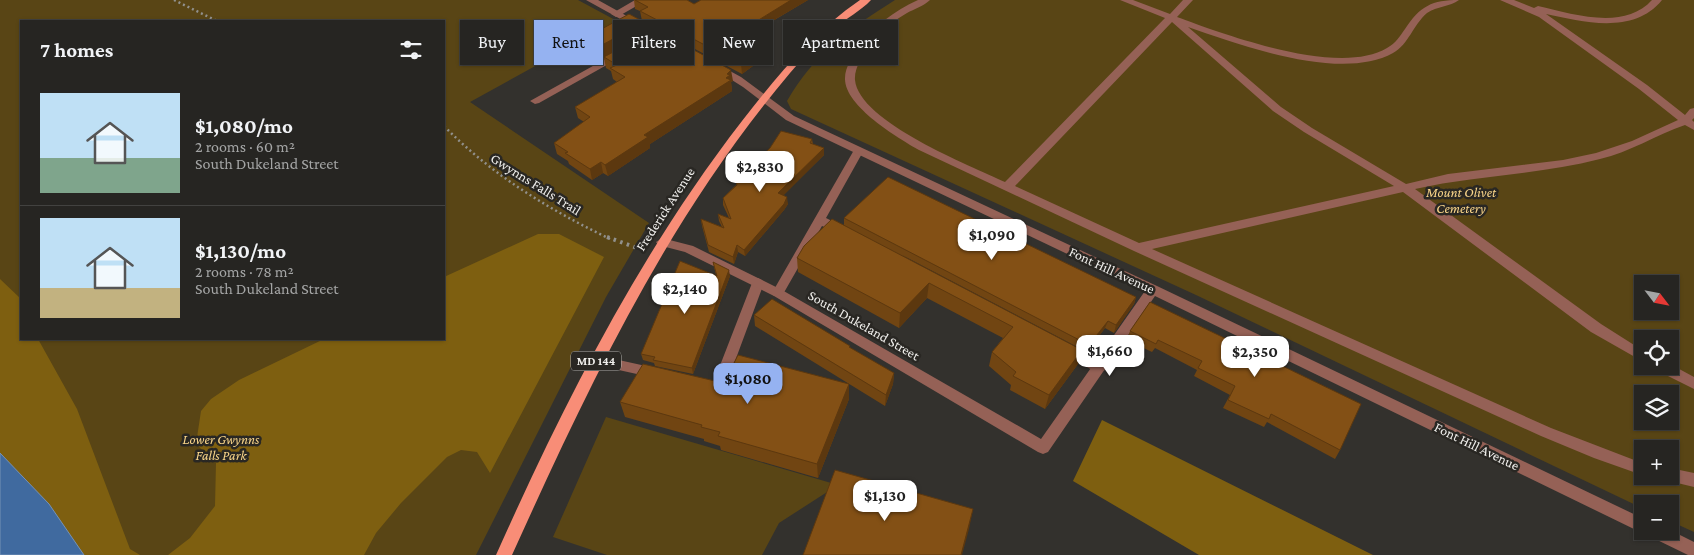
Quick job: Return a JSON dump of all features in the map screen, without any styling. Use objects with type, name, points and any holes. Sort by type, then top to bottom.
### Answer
[{"type":"main road","name":"Frederick Avenue","points":[[504,555],[596,360],[662,242],[694,192],[764,100],[809,45],[831,24],[866,0]]},
{"type":"street","points":[[590,0],[625,20]]},
{"type":"street","points":[[616,14],[642,0]]},
{"type":"street","points":[[925,0],[896,15],[864,43],[850,71],[850,84],[860,98],[875,115],[900,134],[923,148],[1138,248],[1546,432],[1634,466]]},
{"type":"street","points":[[1125,0],[1282,53],[1309,59],[1354,61],[1376,57],[1400,46],[1419,16],[1430,7],[1454,0]]},
{"type":"street","points":[[1008,186],[1188,0]]},
{"type":"street","points":[[1505,0],[1575,17],[1615,20],[1642,14],[1653,7],[1657,0]]},
{"type":"street","points":[[1524,6],[1542,15],[1580,41],[1690,124]]},
{"type":"street","points":[[1171,17],[1277,109],[1308,130],[1405,188],[1596,328],[1634,351]]},
{"type":"street","points":[[535,102],[613,58]]},
{"type":"street","name":"Font Hill Avenue","points":[[712,65],[741,79],[764,100],[790,118],[1634,521]]},
{"type":"street","points":[[1690,124],[1694,111]]},
{"type":"street","points":[[1138,248],[1448,178],[1563,164],[1599,156],[1636,143],[1668,127],[1690,124]]},
{"type":"street","points":[[778,293],[858,150]]},
{"type":"street","points":[[819,219],[854,237]]},
{"type":"street","name":"South Dukeland Street","points":[[662,242],[689,249],[778,293],[1044,448],[1099,367]]},
{"type":"street","points":[[700,384],[718,388],[758,283]]},
{"type":"street","points":[[1052,342],[1099,367],[1153,290]]},
{"type":"street","points":[[596,360],[664,375]]},
{"type":"street","points":[[1679,375],[1694,383]]},
{"type":"street","points":[[1679,477],[1694,480]]},
{"type":"street","points":[[1673,540],[1694,550]]},
{"type":"path","points":[[174,0],[215,20]]},
{"type":"path","name":"Gwynns Falls Trail","points":[[445,127],[486,166],[511,184],[576,222],[626,246]]},
{"type":"green space","name":"Lower Gwynns Falls Park","points":[[0,0],[578,0],[615,20],[603,29],[603,20],[534,20],[534,65],[537,65],[470,102],[649,223],[606,297],[476,555],[0,555]]},
{"type":"green space","name":"Mount Olivet Cemetery","points":[[895,0],[1694,0],[1694,532],[1679,525],[1679,495],[1634,495],[1634,504],[1196,295],[791,109],[787,101],[813,65],[898,65],[898,20],[865,20]]},
{"type":"green space","points":[[538,234],[559,234],[604,257],[490,473],[477,452],[461,450],[447,457],[401,503],[376,533],[364,555],[168,555],[190,538],[215,506],[216,463],[196,444],[201,411],[211,399],[239,380],[322,340],[445,340],[445,277]]},
{"type":"green space","points":[[0,279],[20,298],[20,340],[39,340],[77,409],[130,549],[140,555],[0,555]]},
{"type":"green space","points":[[606,417],[838,485],[779,523],[762,555],[607,555],[553,537]]},
{"type":"green space","points":[[1102,420],[1373,555],[1199,555],[1073,481]]},
{"type":"water","points":[[0,453],[49,504],[84,555],[0,555]]},
{"type":"building","points":[[635,0],[687,0],[694,4],[701,0],[791,0],[759,20],[704,20],[704,45],[694,39],[694,20],[657,20],[640,11],[648,7]]},
{"type":"building","points":[[629,14],[640,20],[618,20]]},
{"type":"building","points":[[613,23],[613,39],[603,45],[603,34],[603,28]]},
{"type":"building","points":[[694,50],[704,55],[704,65],[722,65],[731,70],[727,74],[730,75],[726,78],[731,80],[644,135],[648,137],[605,165],[601,162],[590,169],[565,153],[568,152],[554,143],[590,117],[575,107],[625,77],[610,68],[617,65],[694,65]]},
{"type":"building","points":[[613,52],[613,63],[604,57]]},
{"type":"building","points":[[781,131],[812,139],[810,143],[824,148],[778,193],[787,197],[784,204],[744,250],[737,245],[733,257],[708,245],[701,219],[724,228],[718,214],[731,219],[723,198],[737,185],[736,180],[770,148]]},
{"type":"building","points":[[888,177],[1136,297],[1116,325],[1108,321],[1089,345],[844,218]]},
{"type":"building","points":[[832,219],[1082,350],[1049,395],[1013,376],[1016,372],[992,352],[1013,327],[929,283],[900,313],[797,258],[804,246]]},
{"type":"building","points":[[680,261],[717,276],[713,262],[729,270],[692,368],[653,360],[655,357],[641,354]]},
{"type":"building","points":[[772,299],[894,373],[886,395],[754,315]]},
{"type":"building","points":[[1150,302],[1361,404],[1340,450],[1271,414],[1269,419],[1228,400],[1235,386],[1198,368],[1202,361],[1158,340],[1156,344],[1130,331]]},
{"type":"building","points":[[738,355],[849,384],[817,464],[718,436],[720,432],[701,427],[702,425],[620,402],[643,364],[715,381],[725,381]]},
{"type":"building","points":[[835,470],[973,509],[961,555],[803,555]]}]
